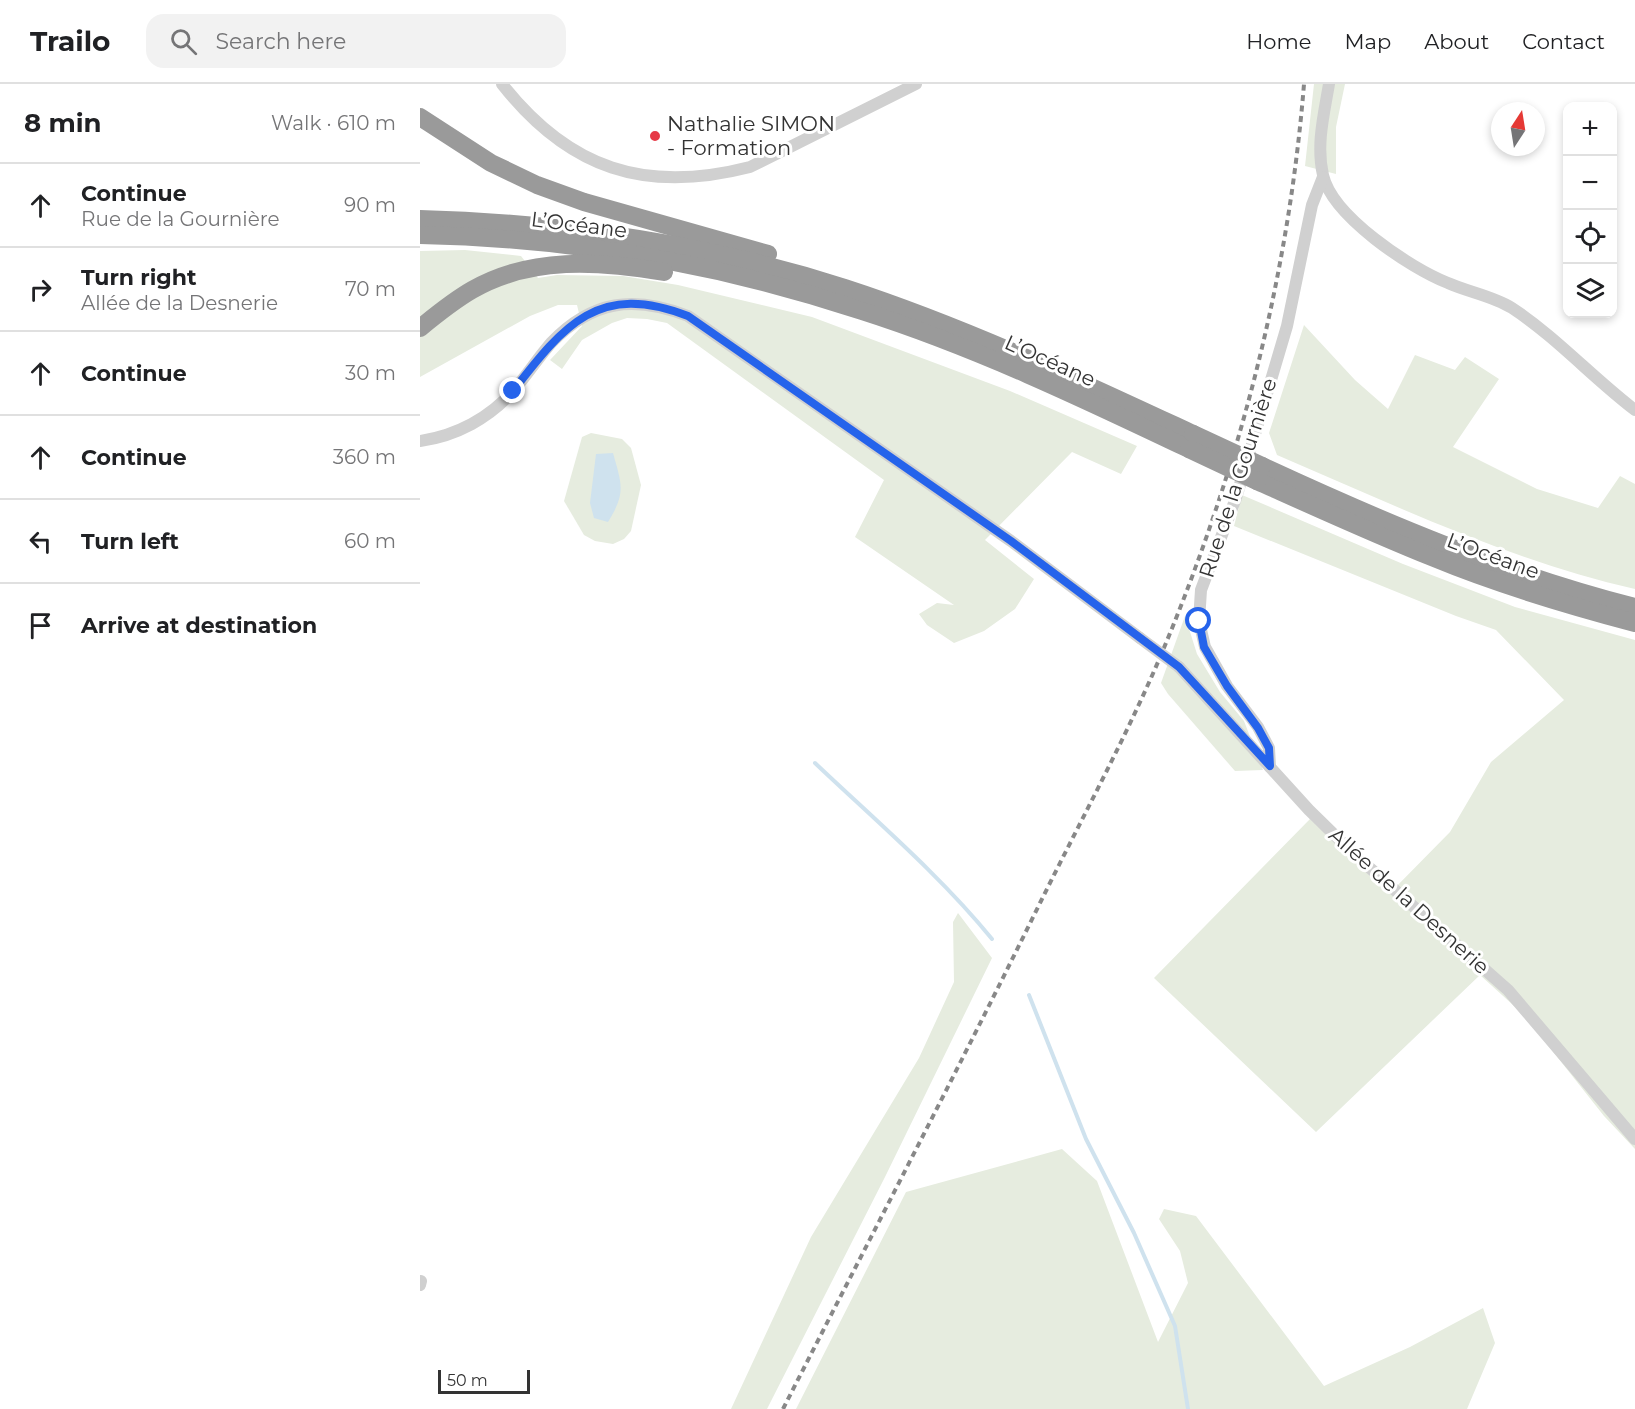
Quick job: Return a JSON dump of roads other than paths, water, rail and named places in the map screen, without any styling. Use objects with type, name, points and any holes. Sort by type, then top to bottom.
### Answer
[{"type":"highway","points":[[420,117],[491,163],[537,185],[584,202],[682,228],[823,271],[846,288]]},
{"type":"highway","name":"L’Océane","points":[[420,219],[520,224],[632,238],[742,260],[846,288],[1003,347],[1191,442],[1259,473],[1530,577],[1635,607]]},
{"type":"highway","name":"L’Océane","points":[[420,235],[494,238],[572,246],[664,260],[737,275],[853,308],[950,343],[1191,442]]},
{"type":"highway","points":[[420,328],[450,303],[473,289],[496,278],[538,266],[594,263],[708,279],[737,275]]},
{"type":"highway","name":"L’Océane","points":[[1259,473],[1367,531],[1446,563],[1532,594],[1635,623]]},
{"type":"street","points":[[502,84],[536,124],[571,149],[601,164],[622,171],[659,177],[691,177],[750,167],[894,89],[916,84]]},
{"type":"street","points":[[1329,84],[1320,144],[1323,177],[1329,192],[1341,207],[1399,257],[1447,283],[1509,307],[1537,327],[1635,410]]},
{"type":"street","name":"Rue de la Gournière","points":[[1270,766],[1269,748],[1258,728],[1227,686],[1204,647],[1199,621],[1201,590],[1236,498],[1287,326],[1312,205],[1323,177]]},
{"type":"street","name":"Allée de la Desnerie","points":[[420,441],[451,435],[494,408],[513,391],[557,337],[590,312],[633,303],[658,306],[688,316],[1011,541],[1179,667],[1309,810],[1353,854],[1508,990],[1635,1139]]},
{"type":"water","points":[[613,453],[621,489],[618,503],[608,522],[594,518],[590,503],[596,454]]},
{"type":"waterway","points":[[815,763],[929,870],[992,939]]},
{"type":"waterway","points":[[1029,995],[1086,1139],[1134,1233],[1175,1326],[1188,1409]]},
{"type":"railway","points":[[783,1409],[1116,752],[1145,692],[1186,593],[1234,451],[1271,306],[1285,233],[1304,84]]},
{"type":"place","name":"Nathalie SIMON - Formation","points":[[655,136]]}]
